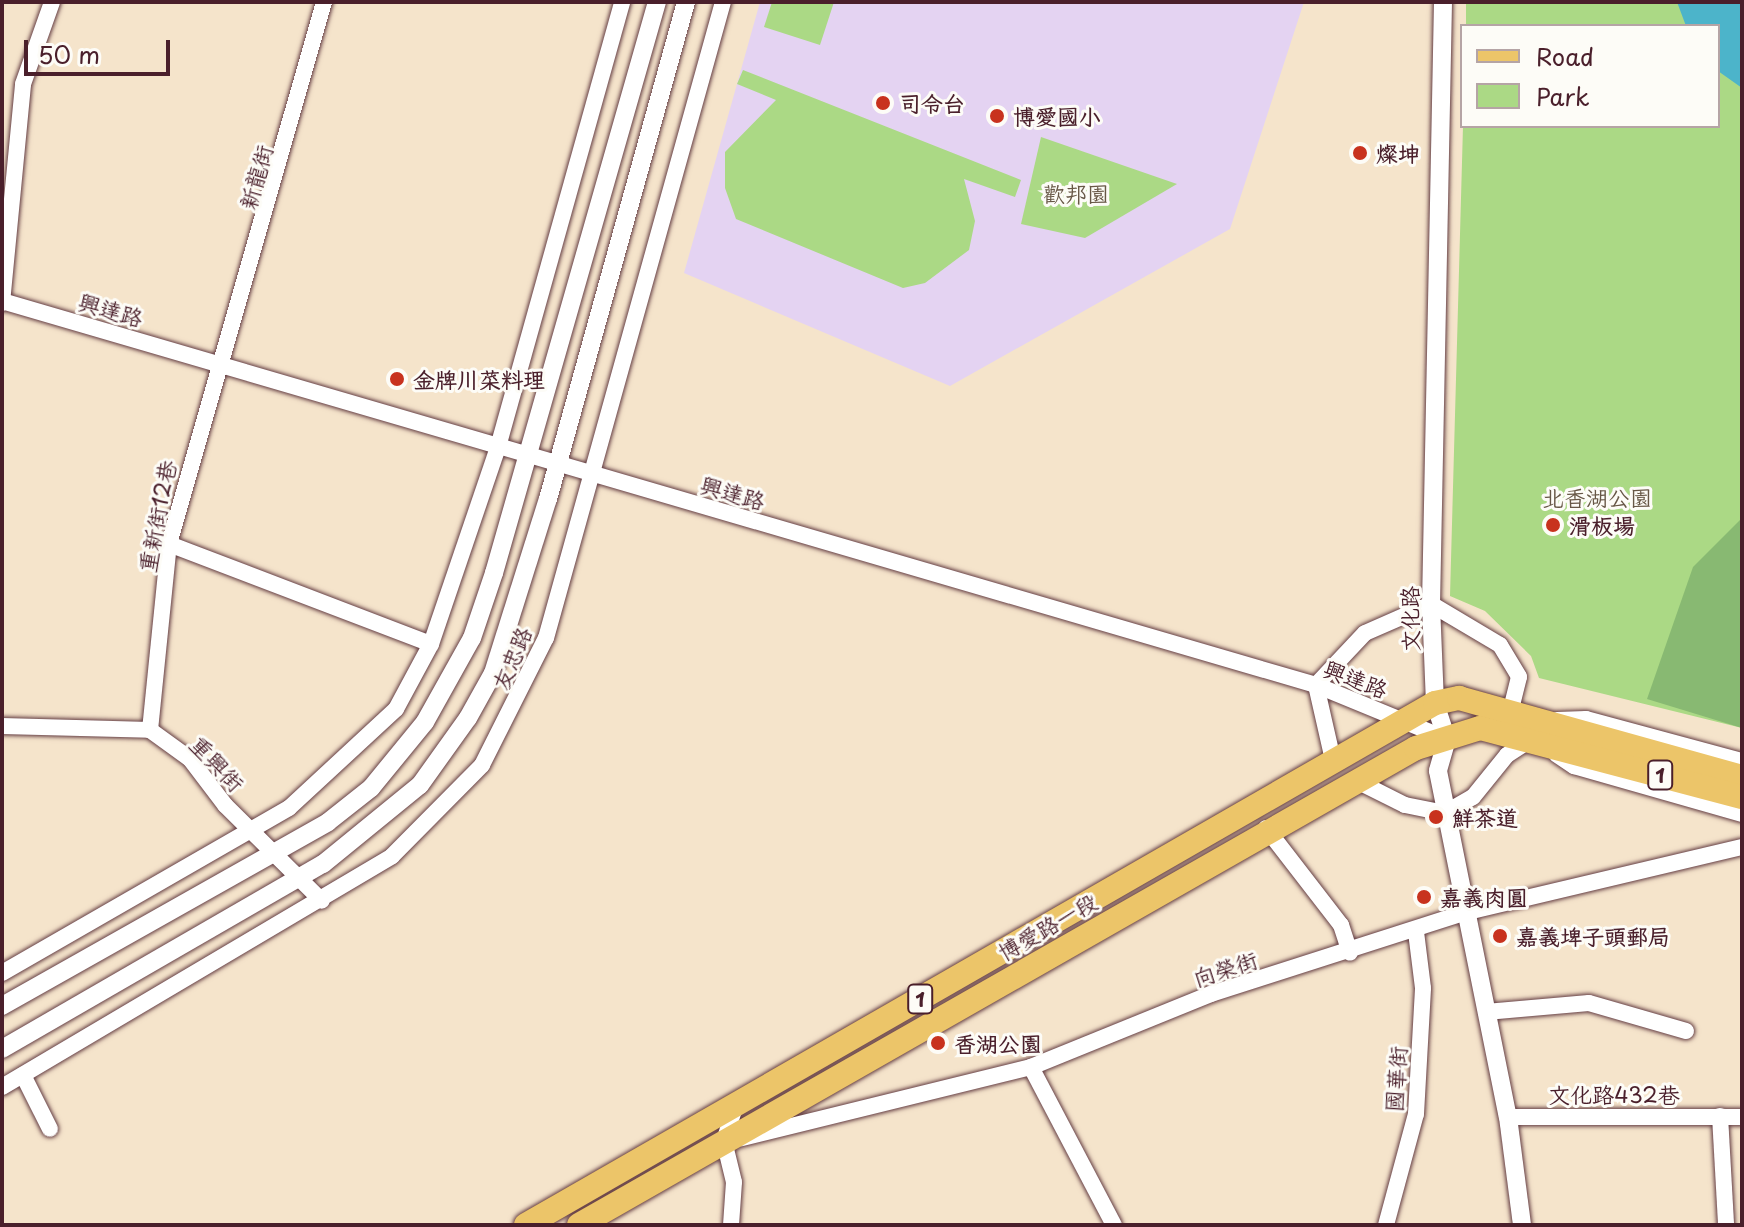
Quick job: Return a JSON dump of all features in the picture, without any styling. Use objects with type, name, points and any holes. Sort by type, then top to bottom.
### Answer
[{"type":"main road","name":"博愛路一段","points":[[526,1225],[1400,719],[1435,703],[1459,698],[1510,713],[1535,730]]},
{"type":"main road","name":"博愛路一段","points":[[579,1225],[1266,828],[1359,782],[1416,748],[1480,728],[1535,730],[1580,743]]},
{"type":"main road","name":"1","points":[[1580,743],[1742,777]]},
{"type":"main road","name":"1","points":[[1580,743],[1742,797]]},
{"type":"street","points":[[2,302],[9,126],[52,2]]},
{"type":"street","name":"新龍街","points":[[217,362],[324,2]]},
{"type":"street","points":[[2,973],[251,832],[371,739],[431,644],[498,447],[622,2]]},
{"type":"street","name":"友忠路","points":[[2,1006],[276,857],[371,788],[425,722],[472,638],[529,457],[657,2]]},
{"type":"street","name":"友忠路","points":[[2,1049],[299,878],[397,808],[468,718],[493,673],[558,464],[686,2]]},
{"type":"street","name":"友忠路","points":[[2,1087],[322,901],[424,830],[507,726],[546,638],[723,2]]},
{"type":"street","name":"文化路","points":[[1443,2],[1431,604],[1435,703],[1447,739],[1438,771],[1508,1117],[1522,1225]]},
{"type":"street","name":"興達路","points":[[2,302],[217,362],[529,457],[1316,685],[1447,739]]},
{"type":"street","name":"重新街12巷","points":[[150,730],[169,544],[217,362]]},
{"type":"street","points":[[169,544],[431,644]]},
{"type":"street","points":[[1333,760],[1316,685],[1365,633],[1431,604],[1500,645],[1519,677],[1510,713]]},
{"type":"street","points":[[2,726],[150,730]]},
{"type":"street","name":"重興街","points":[[150,730],[190,759],[251,832],[322,901]]},
{"type":"street","points":[[1359,782],[1405,805],[1445,813],[1473,797],[1507,755],[1535,730]]},
{"type":"street","points":[[1580,743],[1742,761]]},
{"type":"street","points":[[1580,743],[1742,814]]},
{"type":"street","points":[[1266,828],[1341,925],[1350,953]]},
{"type":"street","name":"向榮街","points":[[724,1141],[831,1121],[1031,1067],[1211,994],[1416,932],[1467,912],[1742,847]]},
{"type":"street","name":"國華街","points":[[1386,1225],[1416,1114],[1423,988],[1416,932]]},
{"type":"street","points":[[1486,1012],[1589,1003],[1686,1031]]},
{"type":"street","points":[[1031,1067],[1114,1225]]},
{"type":"street","points":[[23,1075],[50,1129]]},
{"type":"street","points":[[731,1225],[734,1182],[724,1141],[736,1103]]},
{"type":"street","points":[[1720,1116],[1726,1225]]},
{"type":"street","name":"文化路432巷","points":[[1508,1117],[1742,1117]]},
{"type":"shaded area","name":"博愛國小","points":[[760,2],[1304,2],[1230,229],[950,386],[684,273]]},
{"type":"green space","points":[[772,2],[834,2],[820,45],[764,27]]},
{"type":"green space","name":"北香湖公園","points":[[1466,2],[1742,2],[1742,728],[1539,678],[1531,656],[1485,611],[1450,596],[1463,128],[1720,128],[1720,24],[1466,24]]},
{"type":"green space","points":[[743,70],[1021,180],[1015,197],[964,179],[975,221],[969,250],[925,283],[903,288],[736,219],[725,188],[725,152],[776,100],[737,84]]},
{"type":"green space","name":"歡邦園","points":[[1041,137],[1177,184],[1085,238],[1021,224]]},
{"type":"green space","points":[[1742,518],[1742,728],[1647,699],[1693,567]]},
{"type":"water","points":[[1677,2],[1742,2],[1742,88],[1720,72],[1720,24],[1685,24]]},
{"type":"place","name":"司令台","points":[[883,103]]},
{"type":"place","name":"博愛國小","points":[[997,116]]},
{"type":"place","name":"燦坤","points":[[1360,153]]},
{"type":"place","name":"金牌川菜料理","points":[[397,379]]},
{"type":"place","name":"滑板場","points":[[1553,525]]},
{"type":"place","name":"鮮茶道","points":[[1436,817]]},
{"type":"place","name":"嘉義肉圓","points":[[1424,897]]},
{"type":"place","name":"嘉義埤子頭郵局","points":[[1500,936]]},
{"type":"place","name":"香湖公園","points":[[938,1043]]}]
